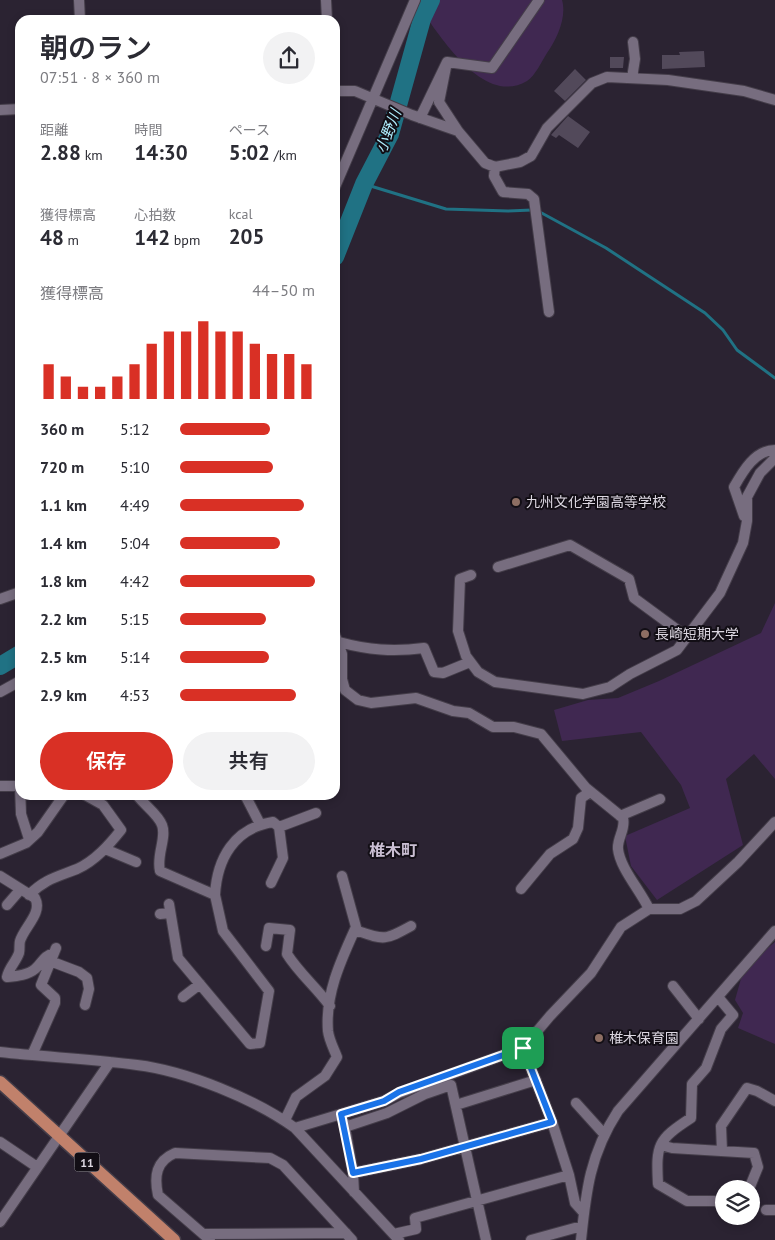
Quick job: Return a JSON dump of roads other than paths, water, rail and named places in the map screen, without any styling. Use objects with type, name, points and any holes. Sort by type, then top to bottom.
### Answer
[{"type":"main road","name":"11","points":[[0,1082],[174,1240]]},
{"type":"street","points":[[79,0],[80,15]]},
{"type":"street","points":[[326,0],[327,15]]},
{"type":"street","points":[[340,175],[374,99],[414,0]]},
{"type":"street","points":[[447,62],[492,68],[539,0]]},
{"type":"street","points":[[632,78],[635,59],[633,42]]},
{"type":"street","points":[[416,116],[447,62]]},
{"type":"street","points":[[447,62],[439,102],[458,131],[485,163],[495,167],[520,162],[530,156],[547,128],[592,83],[607,77],[668,80],[744,91],[775,100]]},
{"type":"street","points":[[340,92],[355,91],[458,131]]},
{"type":"street","points":[[0,110],[15,109]]},
{"type":"street","points":[[495,167],[494,176],[503,192],[528,194],[534,199],[549,312]]},
{"type":"street","points":[[747,521],[734,487],[744,469],[755,458],[769,450],[775,450]]},
{"type":"street","points":[[471,575],[460,578],[458,586],[458,631],[466,656],[478,672],[495,682],[583,694],[610,687],[630,674],[678,650],[720,593],[743,543],[747,521],[746,497],[752,485],[775,458]]},
{"type":"street","points":[[498,567],[570,545],[629,579],[634,598],[687,637]]},
{"type":"street","points":[[0,600],[15,594]]},
{"type":"street","points":[[340,639],[364,649],[388,651],[424,648],[434,672],[443,673],[470,662]]},
{"type":"street","points":[[340,658],[345,690],[358,700],[371,703],[416,698],[453,711],[469,713],[493,727],[514,727],[540,734],[590,792],[622,820]]},
{"type":"street","points":[[0,692],[15,684]]},
{"type":"street","points":[[1,786],[15,786]]},
{"type":"street","points":[[521,889],[550,854],[573,840],[578,828],[582,798],[590,792]]},
{"type":"street","points":[[622,820],[660,799]]},
{"type":"street","points":[[20,800],[20,814],[29,840]]},
{"type":"street","points":[[0,854],[29,840],[52,814],[61,800]]},
{"type":"street","points":[[7,905],[25,892],[55,876],[78,868],[105,849],[121,830],[104,805],[94,800]]},
{"type":"street","points":[[141,800],[162,824],[164,832],[157,861],[160,871],[215,895]]},
{"type":"street","points":[[248,800],[260,824]]},
{"type":"street","points":[[279,827],[316,813]]},
{"type":"street","points":[[622,820],[618,848],[623,868],[632,877],[649,909]]},
{"type":"street","points":[[160,914],[169,908],[178,958],[250,1044],[260,1043],[270,991],[223,931],[215,895],[216,877],[223,854],[235,840],[260,824],[273,822],[279,827],[283,858],[271,883]]},
{"type":"street","points":[[295,1128],[384,1101],[399,1092],[523,1048],[550,1016],[592,973],[621,927],[649,909],[680,909],[696,901],[738,862],[775,822]]},
{"type":"street","points":[[105,849],[136,862]]},
{"type":"street","points":[[0,876],[38,903],[37,911],[20,941],[19,953],[9,968],[7,977],[22,976],[35,969],[46,955],[53,954],[87,978],[89,989],[85,1005]]},
{"type":"street","points":[[285,1120],[296,1097],[325,1076],[337,1057],[328,1032],[331,988],[342,956],[355,930],[353,910],[342,876]]},
{"type":"street","points":[[355,930],[381,939],[394,936],[411,926]]},
{"type":"street","points":[[266,946],[269,928],[295,931],[287,954],[298,971],[317,987],[330,1006]]},
{"type":"street","points":[[580,1240],[591,1169],[604,1134],[618,1111],[775,931]]},
{"type":"street","points":[[32,1055],[56,1004],[55,998],[40,985],[53,954]]},
{"type":"street","points":[[184,997],[200,984]]},
{"type":"street","points":[[673,986],[699,1019]]},
{"type":"street","points":[[715,1201],[687,1201],[658,1184],[656,1153],[668,1133],[691,1118],[692,1084],[706,1068],[721,1029],[733,1015],[718,997]]},
{"type":"street","points":[[523,1048],[552,1122],[569,1175],[575,1203],[584,1213]]},
{"type":"street","points":[[0,1052],[138,1065],[180,1073],[275,1114],[295,1128],[396,1237],[416,1228],[415,1218],[569,1175]]},
{"type":"street","points":[[0,1222],[110,1062]]},
{"type":"street","points":[[456,1105],[536,1080]]},
{"type":"street","points":[[345,1127],[387,1113],[425,1094],[451,1085],[486,1240]]},
{"type":"street","points":[[722,1151],[721,1126],[746,1088],[775,1101]]},
{"type":"street","points":[[576,1103],[604,1134]]},
{"type":"street","points":[[341,1114],[353,1173],[354,1192]]},
{"type":"street","points":[[353,1173],[421,1159],[552,1122]]},
{"type":"street","points":[[0,1142],[37,1167]]},
{"type":"street","points":[[661,1145],[672,1148],[754,1153],[758,1167],[753,1180]]},
{"type":"street","points":[[174,1153],[270,1158],[283,1165],[349,1236],[206,1237],[158,1195],[156,1186],[158,1168],[163,1158],[174,1153]]},
{"type":"street","points":[[531,1240],[582,1226]]},
{"type":"waterway","name":"小野川","points":[[340,244],[364,184],[390,134],[422,19],[431,0]]},
{"type":"waterway","points":[[364,184],[446,209],[532,210]]},
{"type":"waterway","points":[[538,211],[606,248],[705,313],[723,330],[737,350],[775,378]]},
{"type":"waterway","name":"小野川","points":[[0,666],[15,657]]},
{"type":"place","name":"九州文化学園高等学校","points":[[516,502]]},
{"type":"place","name":"長崎短期大学","points":[[645,634]]},
{"type":"place","name":"椎木保育園","points":[[599,1038]]},
{"type":"district","name":"椎木町","points":[[393,850]]}]
